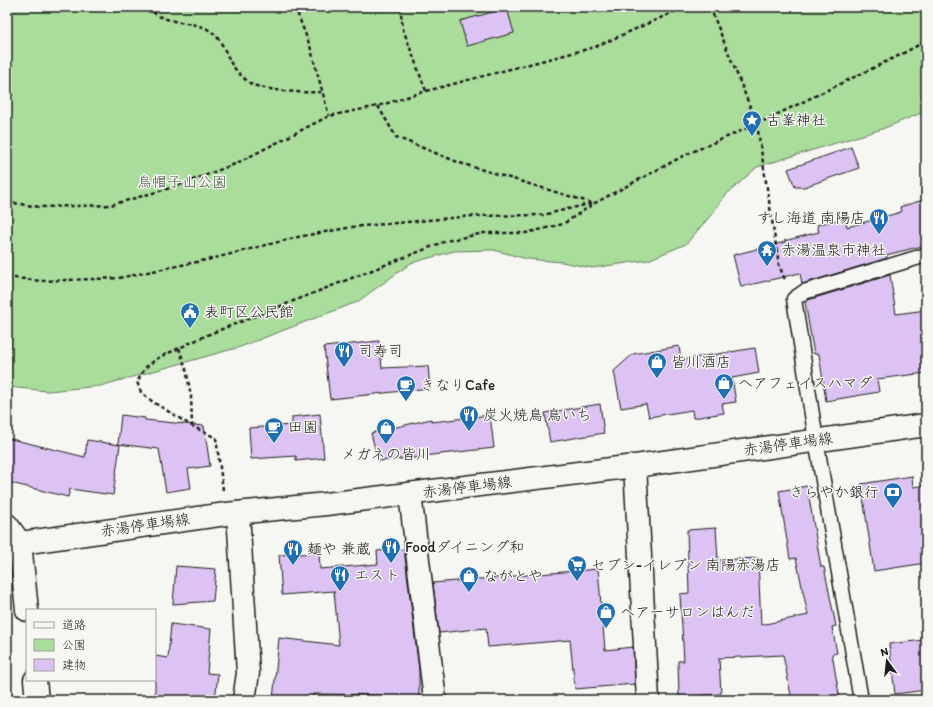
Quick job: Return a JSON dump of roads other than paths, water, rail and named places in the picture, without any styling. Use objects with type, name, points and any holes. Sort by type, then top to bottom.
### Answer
[{"type":"main road","name":"赤湯停車場線","points":[[14,544],[232,514],[635,466],[926,425]]},
{"type":"main road","points":[[635,466],[648,700]]},
{"type":"main road","points":[[410,494],[435,700]]},
{"type":"main road","points":[[232,514],[248,673],[244,700]]},
{"type":"main road","points":[[7,525],[14,544],[27,609]]},
{"type":"main road","points":[[35,681],[37,700]]},
{"type":"lane","points":[[861,700],[816,440],[794,300],[804,292],[926,255]]},
{"type":"place","name":"古峯神社","points":[[752,137]]},
{"type":"place","name":"すし海道 南陽店","points":[[879,235]]},
{"type":"place","name":"赤湯温泉市神社","points":[[767,267]]},
{"type":"place","name":"表町区公民館","points":[[190,329]]},
{"type":"place","name":"司寿司","points":[[344,368]]},
{"type":"place","name":"皆川酒店","points":[[657,379]]},
{"type":"place","name":"ヘアフェイスハマダ","points":[[724,400]]},
{"type":"place","name":"きなりCafe","points":[[406,402]]},
{"type":"place","name":"炭火焼鳥 鳥いち","points":[[469,432]]},
{"type":"place","name":"田園","points":[[274,444]]},
{"type":"place","name":"メガネの皆川","points":[[386,445]]},
{"type":"place","name":"きらやか銀行","points":[[893,509]]},
{"type":"place","name":"Foodダイニング和","points":[[391,564]]},
{"type":"place","name":"麺や 兼蔵","points":[[293,566]]},
{"type":"place","name":"セブン-イレブン 南陽赤湯店","points":[[577,582]]},
{"type":"place","name":"エスト","points":[[340,592]]},
{"type":"place","name":"ながとや","points":[[469,593]]},
{"type":"place","name":"ヘアーサロンはんだ","points":[[606,629]]},
{"type":"park label","name":"烏帽子山公園","points":[[182,182]]}]
